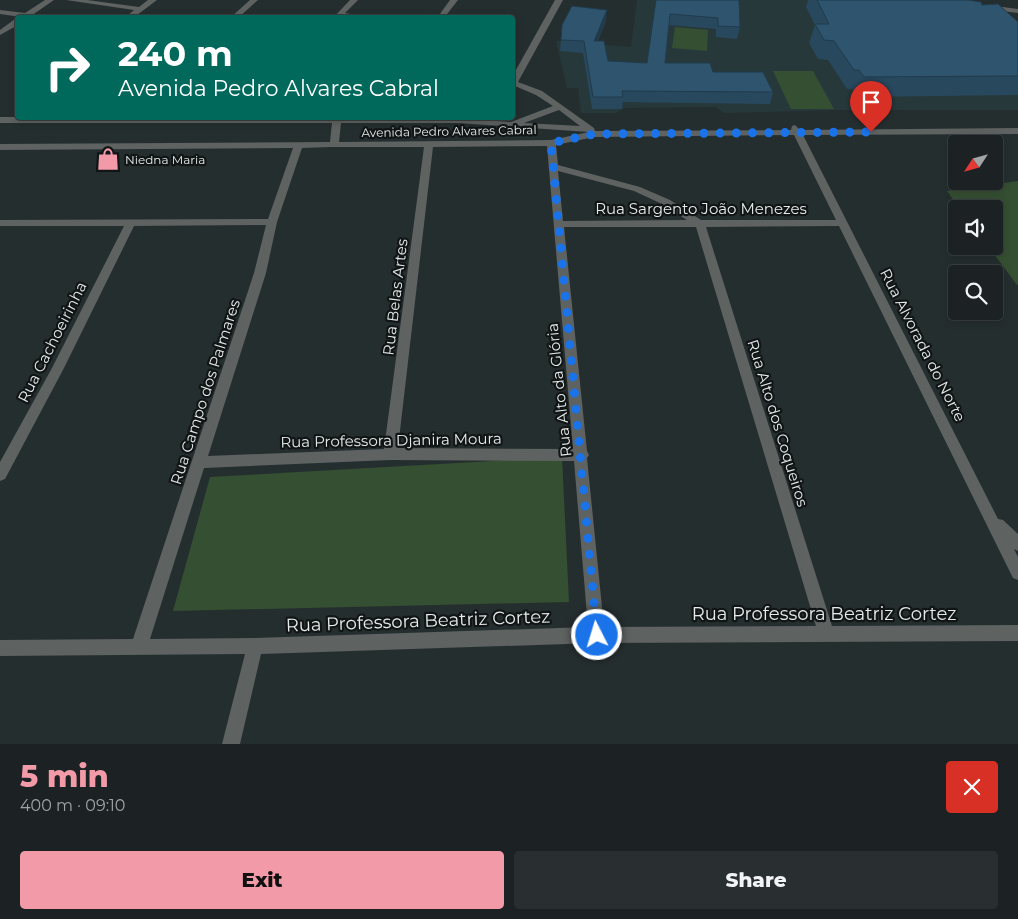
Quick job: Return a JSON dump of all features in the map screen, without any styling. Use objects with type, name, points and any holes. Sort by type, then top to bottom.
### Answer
[{"type":"street","points":[[26,15],[50,0]]},
{"type":"street","points":[[70,0],[141,9]]},
{"type":"street","points":[[132,15],[153,0]]},
{"type":"street","points":[[236,15],[254,0]]},
{"type":"street","points":[[339,15],[354,0]]},
{"type":"street","points":[[442,15],[454,0]]},
{"type":"street","points":[[515,80],[559,0]]},
{"type":"street","points":[[979,6],[1018,11]]},
{"type":"street","points":[[0,12],[18,15]]},
{"type":"street","points":[[983,15],[1018,19]]},
{"type":"street","points":[[0,34],[15,23]]},
{"type":"street","points":[[515,85],[539,94],[560,107],[592,132]]},
{"type":"street","points":[[512,125],[560,107]]},
{"type":"street","points":[[3,120],[15,112]]},
{"type":"street","points":[[334,146],[337,120]]},
{"type":"street","name":"Avenida Pedro Alvares Cabral","points":[[494,120],[512,125],[592,132],[1018,126]]},
{"type":"street","name":"Avenida Pedro Alvares Cabral","points":[[796,130],[1018,131]]},
{"type":"street","name":"Rua Alvorada do Norte","points":[[796,130],[1018,573]]},
{"type":"street","name":"Avenida Pedro Alvares Cabral","points":[[0,147],[551,143],[592,132]]},
{"type":"street","name":"Rua Alto da Glória","points":[[551,143],[582,455],[597,635]]},
{"type":"street","name":"Rua Belas Artes","points":[[390,454],[429,144]]},
{"type":"street","name":"Rua Campo dos Palmares","points":[[139,647],[260,273],[272,222],[298,146]]},
{"type":"street","points":[[553,167],[637,189],[666,202],[700,224]]},
{"type":"street","name":"Rua Cachoeirinha","points":[[0,475],[58,368],[131,222]]},
{"type":"street","points":[[0,223],[272,222]]},
{"type":"street","name":"Rua Sargento João Menezes","points":[[558,224],[844,223]]},
{"type":"street","name":"Rua Alto dos Coqueiros","points":[[700,224],[826,632]]},
{"type":"street","name":"Rua Professora Djanira Moura","points":[[200,462],[390,454],[582,455]]},
{"type":"street","points":[[992,519],[1018,544]]},
{"type":"street","name":"Rua Professora Beatriz Cortez","points":[[0,648],[255,646],[597,635],[826,632],[1018,633]]},
{"type":"street","points":[[231,744],[255,646]]},
{"type":"shaded area","points":[[637,0],[807,0],[1018,23],[1018,110],[839,110],[725,113],[715,107],[624,108],[616,113],[581,113],[578,88],[567,88],[556,41],[631,47]]},
{"type":"green space","points":[[675,27],[708,30],[707,51],[672,48]]},
{"type":"green space","points":[[773,71],[813,71],[834,109],[791,109]]},
{"type":"green space","points":[[1018,181],[1017,285],[995,255],[1003,255],[1003,200],[954,200],[947,191],[1003,190],[1003,183]]},
{"type":"green space","points":[[562,457],[569,602],[173,611],[210,477]]},
{"type":"building","points":[[656,0],[739,0],[740,27],[718,26],[718,18],[670,14],[665,63],[710,63],[713,72],[763,72],[773,92],[622,91],[623,97],[593,97],[584,41],[561,40],[562,25],[572,6],[607,10],[594,41],[604,41],[608,61],[647,63]]},
{"type":"building","points":[[817,0],[968,0],[981,2],[982,5],[998,4],[1018,22],[1018,76],[864,77],[859,70],[854,70],[834,41],[824,40],[815,24],[829,24]]},
{"type":"place","name":"Niedna Maria","points":[[108,159]]},
{"type":"route","points":[[597,635],[582,455],[551,143],[594,134],[871,132]]}]
